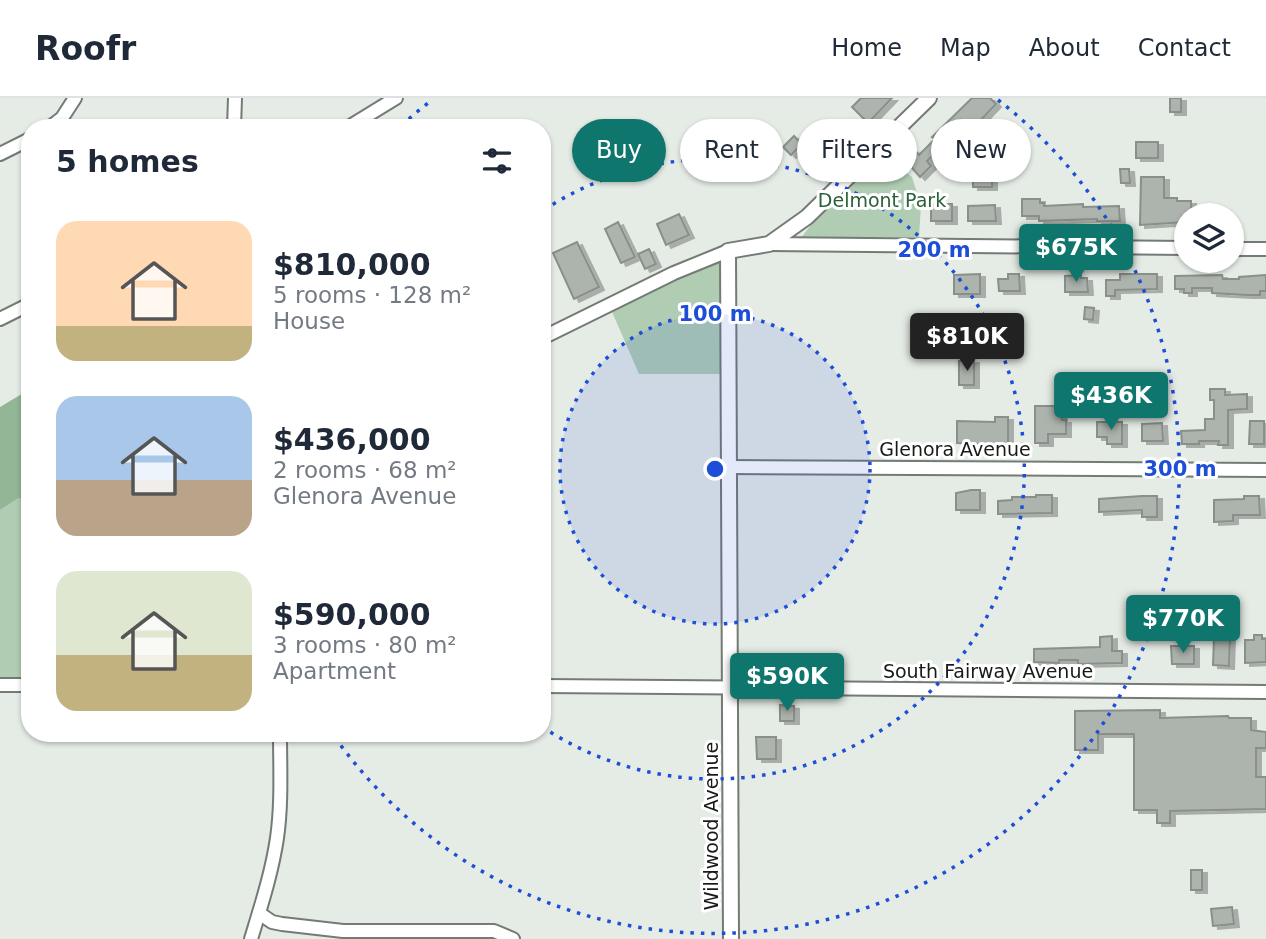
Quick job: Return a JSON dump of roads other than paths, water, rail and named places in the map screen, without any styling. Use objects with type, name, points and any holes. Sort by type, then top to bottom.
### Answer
[{"type":"street","points":[[61,119],[75,98]]},
{"type":"street","points":[[234,119],[235,98]]},
{"type":"street","points":[[362,119],[396,98]]},
{"type":"street","points":[[769,244],[807,217],[929,98]]},
{"type":"street","points":[[0,154],[21,144]]},
{"type":"street","points":[[551,334],[674,273],[728,250],[769,244],[1174,248]]},
{"type":"street","points":[[1244,249],[1266,249]]},
{"type":"street","name":"Wildwood Avenue","points":[[728,250],[731,939]]},
{"type":"street","points":[[0,319],[21,308]]},
{"type":"street","name":"Glenora Avenue","points":[[729,467],[1266,470]]},
{"type":"street","points":[[0,685],[21,685]]},
{"type":"street","name":"South Fairway Avenue","points":[[551,687],[1266,692]]},
{"type":"street","points":[[251,939],[273,862],[277,835],[280,742]]},
{"type":"street","points":[[259,913],[272,922],[302,928],[343,931],[494,931],[513,939]]},
{"type":"park label","name":"Delmont Park","points":[[882,200]]}]
